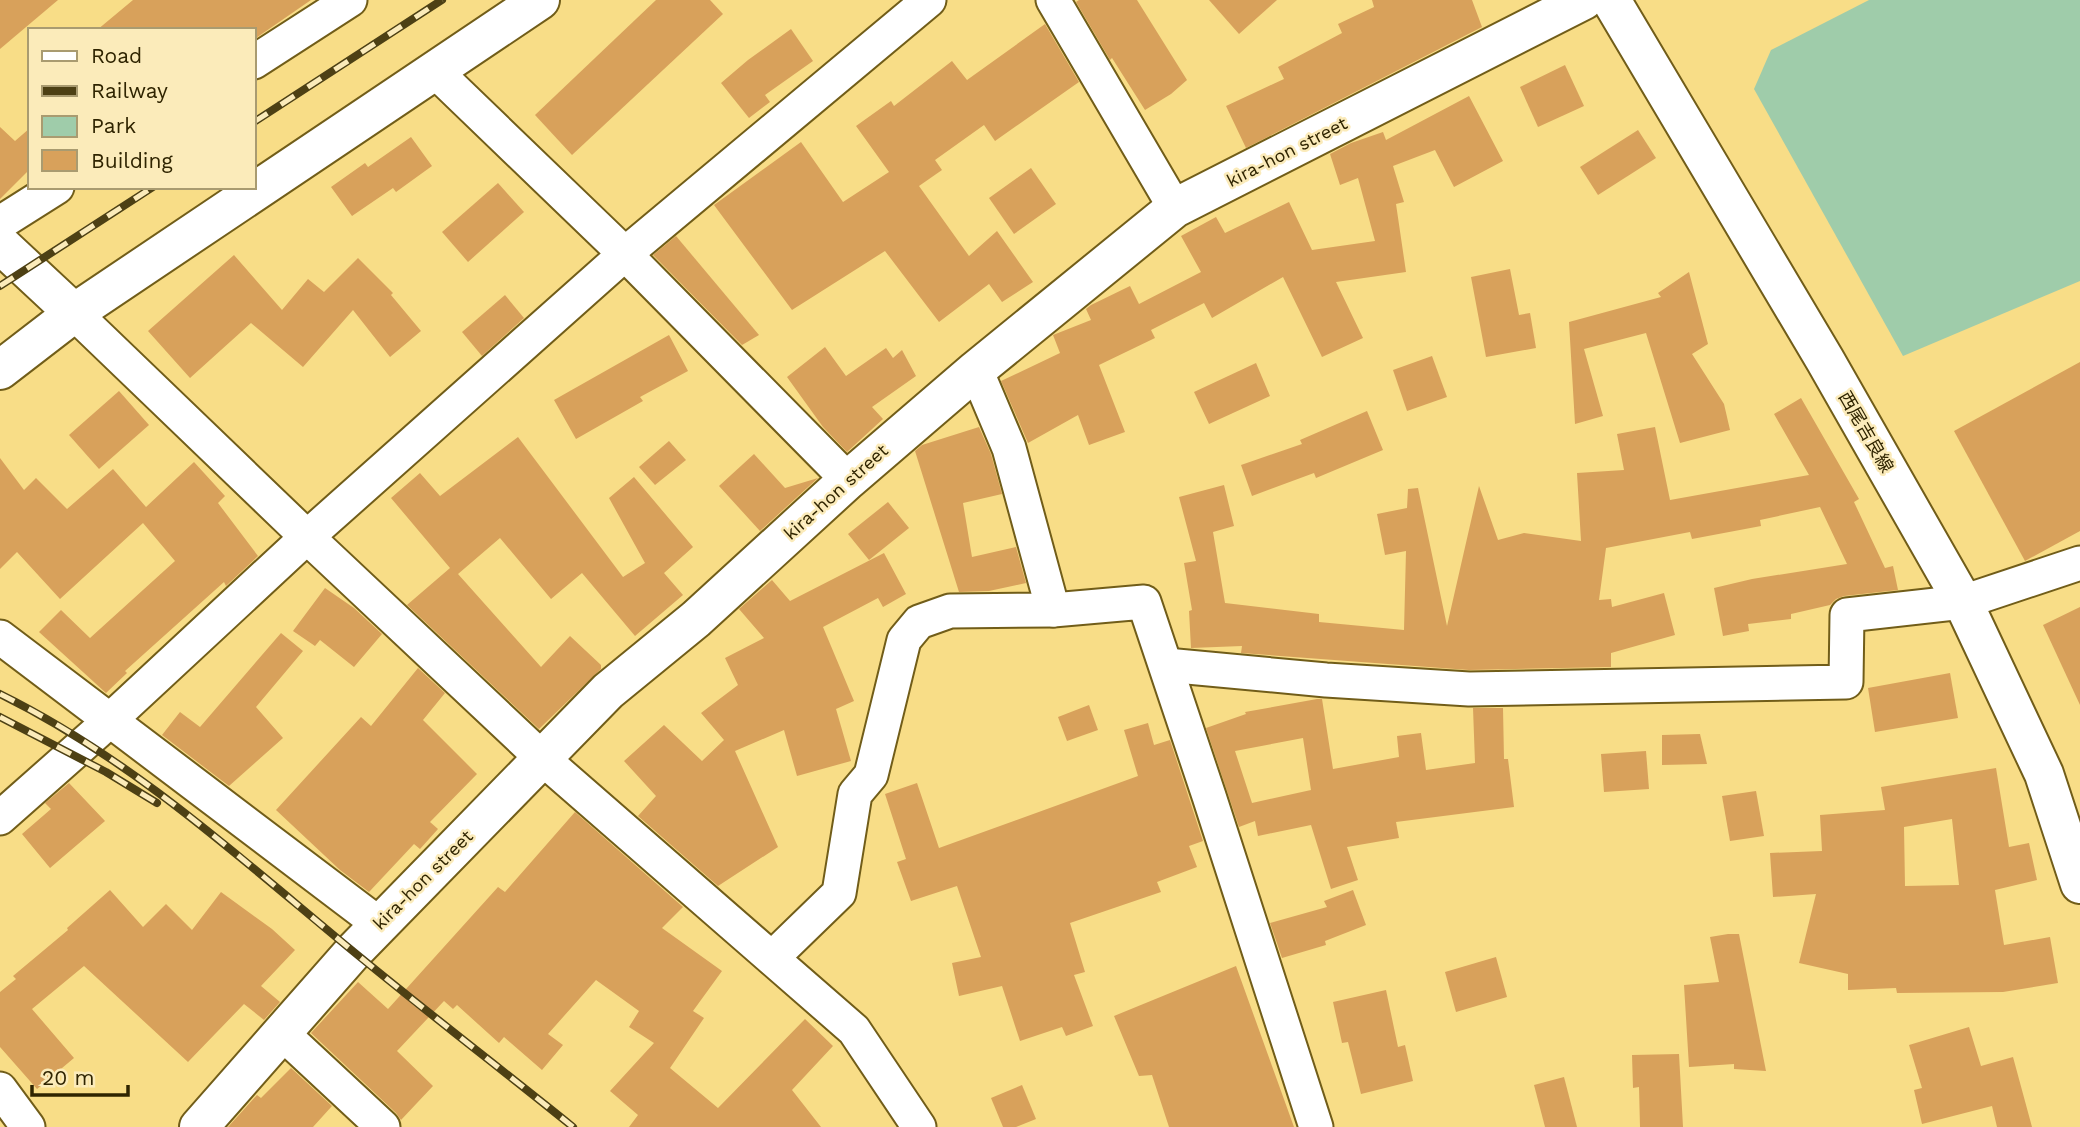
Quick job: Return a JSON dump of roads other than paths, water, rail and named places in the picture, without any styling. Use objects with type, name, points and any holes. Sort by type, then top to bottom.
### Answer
[{"type":"main road","points":[[0,370],[74,313],[540,0]]},
{"type":"main road","name":"kira-hon street","points":[[199,1127],[379,924],[608,691],[696,619],[848,480],[976,370],[1175,208],[1584,0]]},
{"type":"main road","name":"西尾吉良線","points":[[1611,0],[1825,359],[1964,602],[2044,774],[2080,884]]},
{"type":"main road","points":[[0,244],[74,313]]},
{"type":"street","points":[[256,61],[350,0]]},
{"type":"street","points":[[1053,0],[1175,208]]},
{"type":"street","points":[[0,818],[307,537],[625,254],[917,4]]},
{"type":"street","points":[[435,71],[625,254],[848,480]]},
{"type":"street","points":[[0,223],[54,189]]},
{"type":"street","points":[[74,313],[543,759],[854,1030],[919,1127]]},
{"type":"street","points":[[976,370],[1009,448],[1053,610]]},
{"type":"street","points":[[1166,665],[1326,680],[1469,689],[1846,682],[1847,615],[1964,602],[2080,563]]},
{"type":"street","points":[[772,958],[839,893],[855,794],[871,775],[904,640],[919,622],[950,611],[1053,610],[1144,602],[1316,1127]]},
{"type":"street","points":[[0,637],[379,924]]},
{"type":"street","points":[[283,1034],[383,1127]]},
{"type":"street","points":[[0,1089],[28,1127]]},
{"type":"railway","points":[[256,121],[442,0]]},
{"type":"railway","points":[[0,286],[150,189]]},
{"type":"railway","points":[[0,694],[91,746],[176,806],[573,1127]]},
{"type":"railway","points":[[0,717],[106,772],[157,803]]}]
